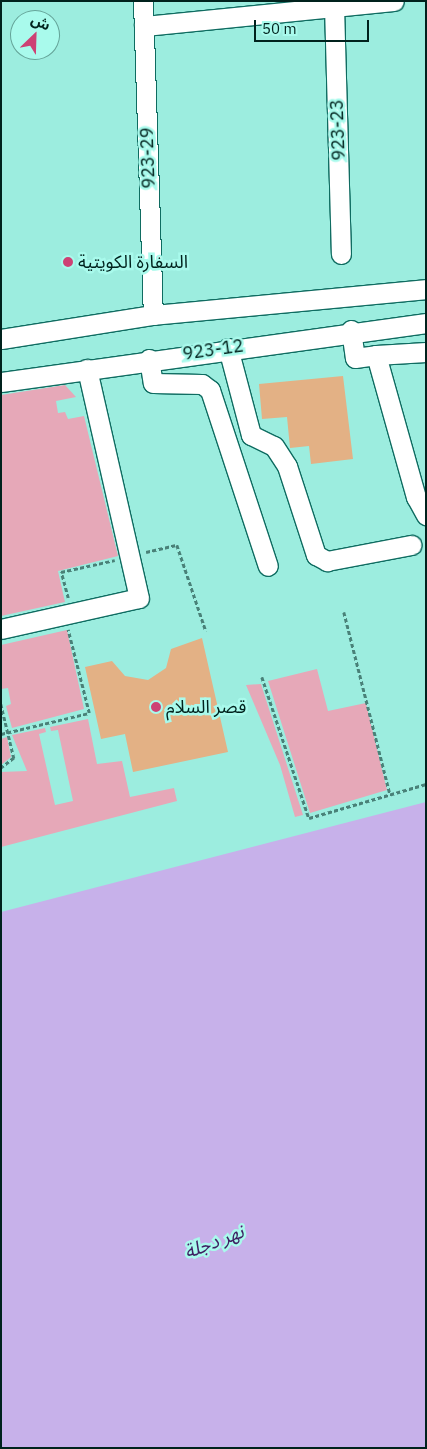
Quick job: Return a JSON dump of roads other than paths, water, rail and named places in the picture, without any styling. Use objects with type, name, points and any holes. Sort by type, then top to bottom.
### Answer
[{"type":"street","name":"923-29","points":[[143,1],[153,315]]},
{"type":"street","points":[[144,26],[261,7],[334,6],[394,1]]},
{"type":"street","name":"923-23","points":[[334,6],[341,254]]},
{"type":"street","points":[[1,339],[153,315],[426,289]]},
{"type":"street","name":"923-12","points":[[1,382],[351,330],[426,323]]},
{"type":"street","points":[[351,330],[354,358],[426,352]]},
{"type":"street","points":[[228,348],[251,435],[274,446],[287,466],[316,555],[327,561],[411,545]]},
{"type":"street","points":[[376,355],[416,497],[426,515]]},
{"type":"street","points":[[149,359],[154,383],[202,384],[210,390],[268,566]]},
{"type":"street","points":[[1,629],[139,598],[87,369]]},
{"type":"water","name":"نهر دجلة","points":[[426,802],[426,1448],[1,1448],[1,912]]},
{"type":"place","name":"السفارة الكويتية","points":[[68,262]]},
{"type":"place","name":"قصر السلام","points":[[156,707]]}]
